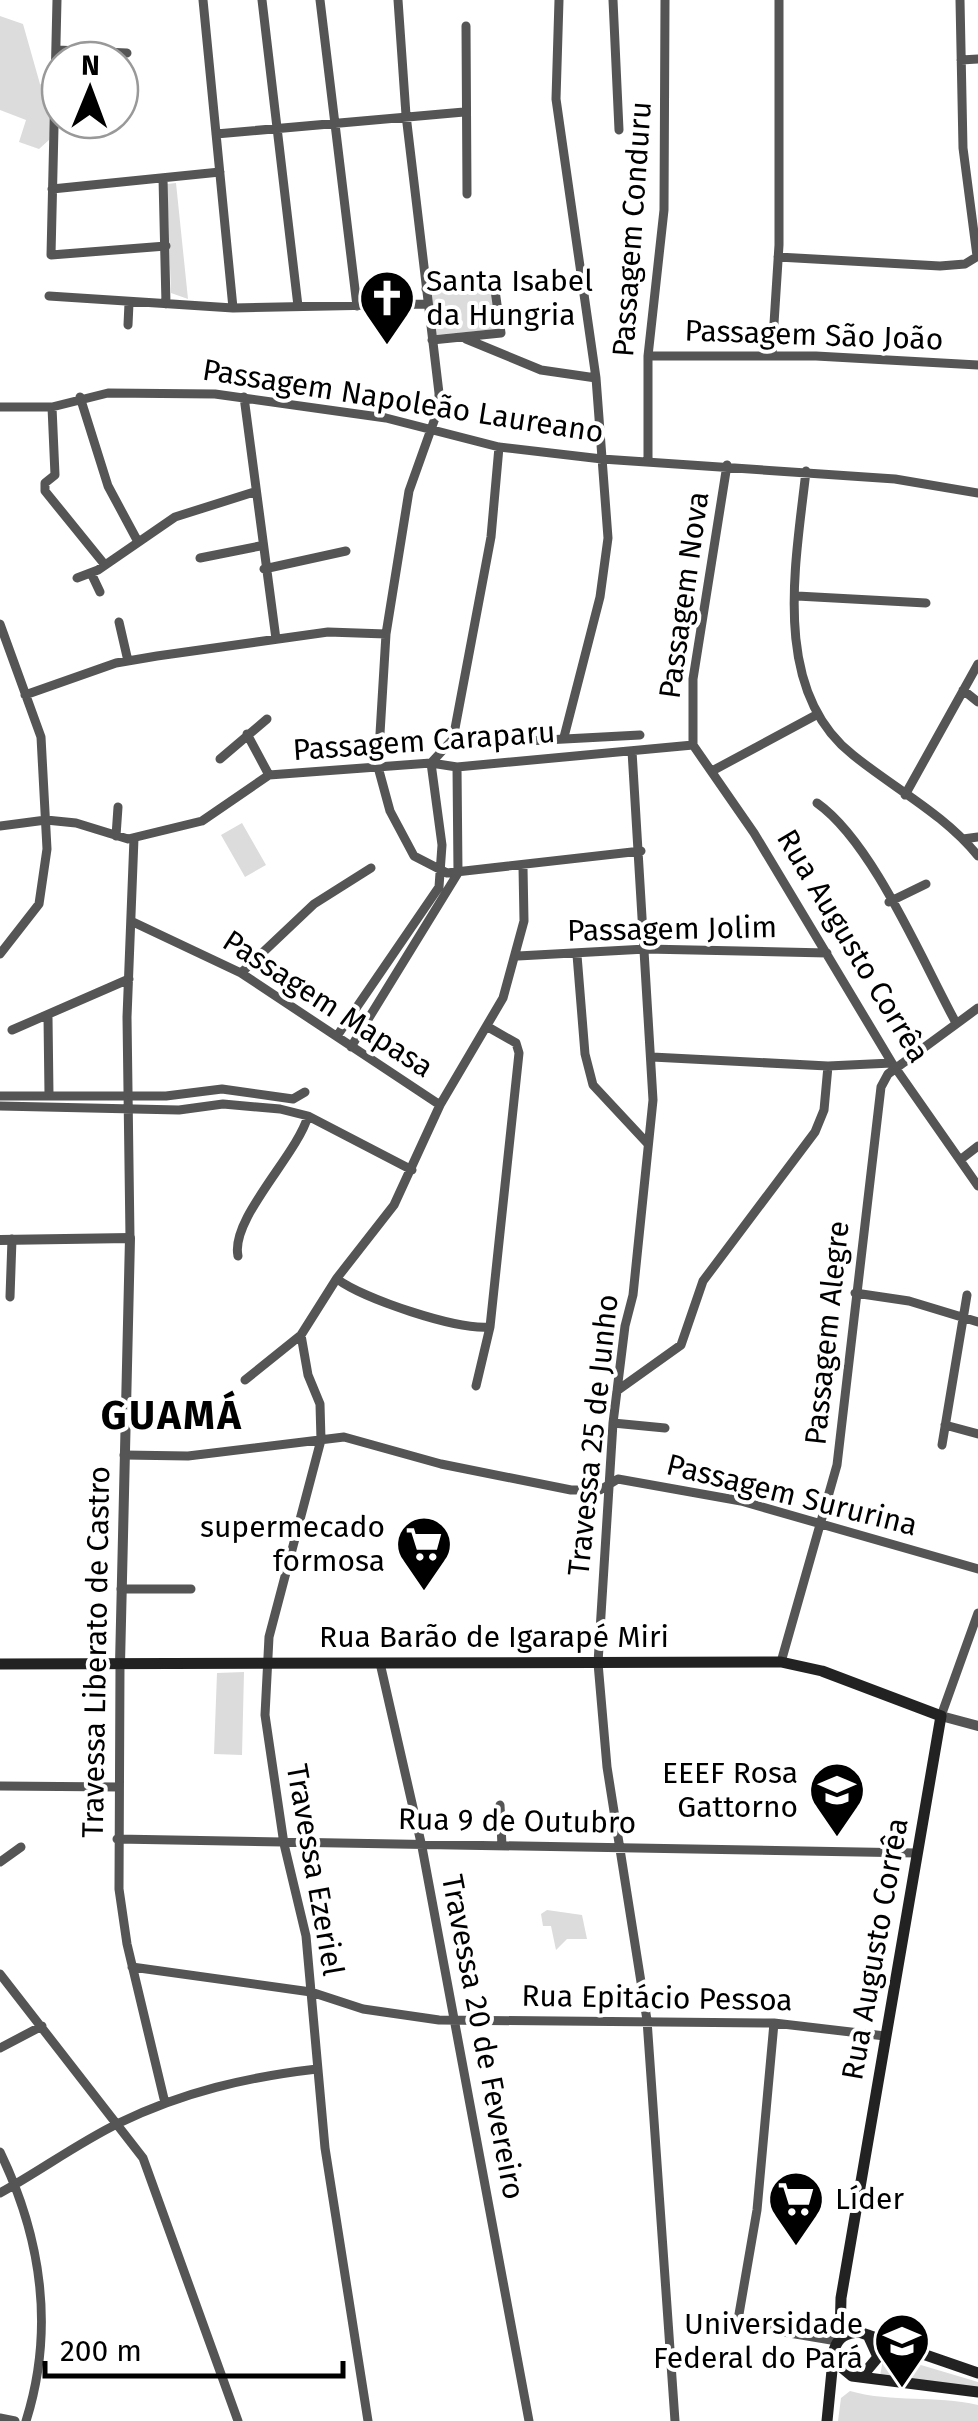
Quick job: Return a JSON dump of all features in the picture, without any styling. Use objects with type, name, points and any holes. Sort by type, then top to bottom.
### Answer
[{"type":"main road","name":"Rua Barão de Igarapé Miri","points":[[0,1664],[781,1662],[822,1671],[941,1716]]},
{"type":"main road","name":"Rua Augusto Corrêa","points":[[839,2340],[841,2298],[941,1716]]},
{"type":"main road","points":[[831,2398],[878,2357],[841,2298]]},
{"type":"main road","points":[[827,2421],[839,2340],[864,2334],[978,2372]]},
{"type":"main road","points":[[834,2361],[857,2376],[978,2392]]},
{"type":"street","points":[[57,0],[57,40]]},
{"type":"street","points":[[203,0],[233,308]]},
{"type":"street","points":[[262,0],[298,306]]},
{"type":"street","points":[[320,0],[357,306]]},
{"type":"street","points":[[398,0],[406,115],[440,393],[404,513],[386,634],[378,767],[384,798],[410,850],[450,873],[641,851]]},
{"type":"street","points":[[559,0],[556,99],[596,378],[607,511],[605,566],[564,738]]},
{"type":"street","points":[[613,0],[619,130]]},
{"type":"street","name":"Passagem Conduru","points":[[648,461],[648,356],[664,210],[665,0]]},
{"type":"street","points":[[772,355],[778,257],[779,0]]},
{"type":"street","points":[[778,257],[940,266],[965,264],[978,256],[964,148],[960,0]]},
{"type":"street","points":[[466,26],[467,194]]},
{"type":"street","points":[[961,60],[978,59]]},
{"type":"street","points":[[216,134],[464,112]]},
{"type":"street","points":[[54,140],[51,255],[166,246]]},
{"type":"street","points":[[964,148],[978,148]]},
{"type":"street","points":[[52,189],[220,172]]},
{"type":"street","points":[[163,178],[166,304]]},
{"type":"street","points":[[426,289],[494,282],[501,333],[432,340]]},
{"type":"street","points":[[49,296],[233,308],[428,304]]},
{"type":"street","points":[[128,325],[129,302]]},
{"type":"street","points":[[463,338],[541,370],[596,378]]},
{"type":"street","name":"Passagem São João","points":[[648,356],[772,355],[978,364]]},
{"type":"street","name":"Passagem Napoleão Laureano","points":[[0,407],[52,407],[80,397],[170,391],[244,397],[386,418],[498,447],[602,459],[894,479],[978,493]]},
{"type":"street","points":[[80,397],[108,486],[133,543]]},
{"type":"street","points":[[244,397],[260,546],[276,639]]},
{"type":"street","points":[[52,407],[54,476],[45,489],[104,565]]},
{"type":"street","points":[[344,1042],[450,873],[431,763],[450,745],[491,537],[498,447]]},
{"type":"street","name":"Passagem Nova","points":[[693,745],[694,679],[727,465]]},
{"type":"street","points":[[806,471],[797,650],[803,686],[818,714],[847,751],[951,824],[978,856]]},
{"type":"street","points":[[78,578],[175,518],[254,492]]},
{"type":"street","points":[[200,558],[260,546]]},
{"type":"street","points":[[264,569],[346,551]]},
{"type":"street","points":[[91,573],[100,592]]},
{"type":"street","points":[[798,596],[926,603]]},
{"type":"street","points":[[120,622],[128,661]]},
{"type":"street","points":[[0,624],[45,758],[46,820],[44,891],[24,927],[0,954]]},
{"type":"street","points":[[25,695],[128,661],[328,632],[386,634]]},
{"type":"street","points":[[906,795],[978,664]]},
{"type":"street","points":[[964,690],[978,702]]},
{"type":"street","points":[[712,771],[818,714]]},
{"type":"street","points":[[220,759],[267,719]]},
{"type":"street","points":[[248,734],[269,775]]},
{"type":"street","name":"Passagem Caraparu","points":[[450,745],[640,735]]},
{"type":"street","name":"Passagem Caraparu","points":[[0,826],[46,820],[100,827],[116,836],[134,838],[202,821],[269,775],[431,763],[458,767],[693,745]]},
{"type":"street","name":"Rua Augusto Corrêa","points":[[693,745],[894,1065],[978,1186]]},
{"type":"street","name":"Travessa 25 de Junho","points":[[632,751],[652,1057],[634,1295],[613,1423],[598,1663],[607,1767],[647,2020],[675,2421]]},
{"type":"street","points":[[344,1042],[450,873],[458,767]]},
{"type":"street","points":[[817,803],[842,823],[864,852],[955,1021]]},
{"type":"street","points":[[116,836],[118,807]]},
{"type":"street","points":[[963,838],[978,837]]},
{"type":"street","name":"Travessa Liberato de Castro","points":[[134,838],[128,979],[130,1238],[117,1840],[121,1913],[164,2103]]},
{"type":"street","points":[[244,1380],[301,1335],[337,1279],[384,1223],[440,1106],[488,1027],[518,956],[524,921],[523,867]]},
{"type":"street","points":[[242,972],[314,904],[372,868]]},
{"type":"street","points":[[890,902],[926,884]]},
{"type":"street","name":"Passagem Mapasa","points":[[133,922],[242,972],[440,1106]]},
{"type":"street","name":"Passagem Jolim","points":[[518,956],[646,949],[827,953]]},
{"type":"street","points":[[577,954],[585,1054],[593,1085],[648,1144]]},
{"type":"street","points":[[12,1030],[128,979]]},
{"type":"street","points":[[652,1057],[828,1066],[894,1065],[928,1048],[955,1021],[978,1008]]},
{"type":"street","points":[[48,1017],[49,1095]]},
{"type":"street","points":[[476,1386],[490,1327],[519,1052],[516,1044],[488,1027]]},
{"type":"street","name":"Passagem Alegre","points":[[781,1662],[837,1464],[882,1088],[894,1065]]},
{"type":"street","points":[[616,1392],[681,1345],[703,1281],[815,1132],[824,1110],[828,1066]]},
{"type":"street","points":[[0,1096],[234,1090],[294,1099],[306,1092]]},
{"type":"street","points":[[0,1106],[179,1110],[223,1104],[261,1106],[308,1116],[412,1170]]},
{"type":"street","points":[[238,1256],[238,1242],[265,1185],[296,1150],[308,1116]]},
{"type":"street","points":[[960,1160],[978,1146]]},
{"type":"street","points":[[10,1297],[6,1240],[130,1238]]},
{"type":"street","points":[[337,1279],[394,1303],[490,1327]]},
{"type":"street","points":[[855,1293],[908,1301],[978,1322]]},
{"type":"street","points":[[942,1445],[967,1295]]},
{"type":"street","name":"Travessa Ezeriel","points":[[301,1335],[308,1374],[320,1404],[321,1440],[285,1565],[265,1662],[266,1738],[284,1844],[304,1925],[325,2148],[368,2421]]},
{"type":"street","points":[[613,1423],[665,1428]]},
{"type":"street","points":[[945,1425],[978,1434]]},
{"type":"street","name":"Passagem Sururina","points":[[124,1455],[188,1456],[344,1437],[441,1464],[571,1490],[600,1490],[618,1479],[686,1489],[818,1522],[978,1569]]},
{"type":"street","points":[[121,1590],[191,1589]]},
{"type":"street","name":"Rua Augusto Corrêa","points":[[941,1716],[978,1613]]},
{"type":"street","name":"Travessa 20 de Fevereiro","points":[[380,1663],[422,1847],[529,2421]]},
{"type":"street","name":"Rua Barão de Igarapé Miri","points":[[941,1716],[978,1726]]},
{"type":"street","points":[[0,1786],[119,1787]]},
{"type":"street","points":[[500,1804],[502,1846]]},
{"type":"street","name":"Rua 9 de Outubro","points":[[117,1840],[916,1853]]},
{"type":"street","points":[[0,1862],[21,1847]]},
{"type":"street","name":"Rua Epitácio Pessoa","points":[[132,1967],[311,1992],[362,2009],[453,2020],[774,2023],[885,2036]]},
{"type":"street","points":[[0,1974],[150,2172],[238,2421]]},
{"type":"street","points":[[774,2023],[757,2210],[738,2320],[742,2325],[839,2340]]},
{"type":"street","points":[[0,2048],[42,2026]]},
{"type":"street","points":[[0,2193],[117,2124],[164,2103],[259,2075],[317,2069]]},
{"type":"street","points":[[0,2152],[32,2227],[39,2280],[39,2362],[26,2421]]},
{"type":"street","points":[[0,2418],[15,2421]]},
{"type":"shaded area","points":[[0,16],[23,24],[40,84],[40,140],[49,140],[39,149],[19,142],[26,120],[0,110]]},
{"type":"shaded area","points":[[176,183],[188,299],[171,293],[167,184]]},
{"type":"shaded area","points":[[494,283],[499,329],[435,335],[430,289]]},
{"type":"shaded area","points":[[242,823],[266,865],[245,877],[221,835]]},
{"type":"shaded area","points":[[244,1672],[242,1755],[214,1754],[217,1673]]},
{"type":"shaded area","points":[[547,1910],[582,1915],[587,1939],[567,1939],[556,1950],[551,1926],[543,1926],[541,1914]]},
{"type":"shaded area","points":[[884,2354],[978,2382],[978,2390],[880,2376]]},
{"type":"shaded area","points":[[850,2391],[978,2405],[978,2421],[838,2421],[841,2398]]},
{"type":"place","name":"Santa Isabel da Hungria","points":[[387,347]]},
{"type":"place","name":"supermecado formosa","points":[[424,1593]]},
{"type":"place","name":"EEEF Rosa Gattorno","points":[[837,1839]]},
{"type":"place","name":"Líder","points":[[796,2248]]},
{"type":"place","name":"Universidade Federal do Pará","points":[[902,2390]]},
{"type":"district","name":"GUAMÁ","points":[[172,1416]]}]
